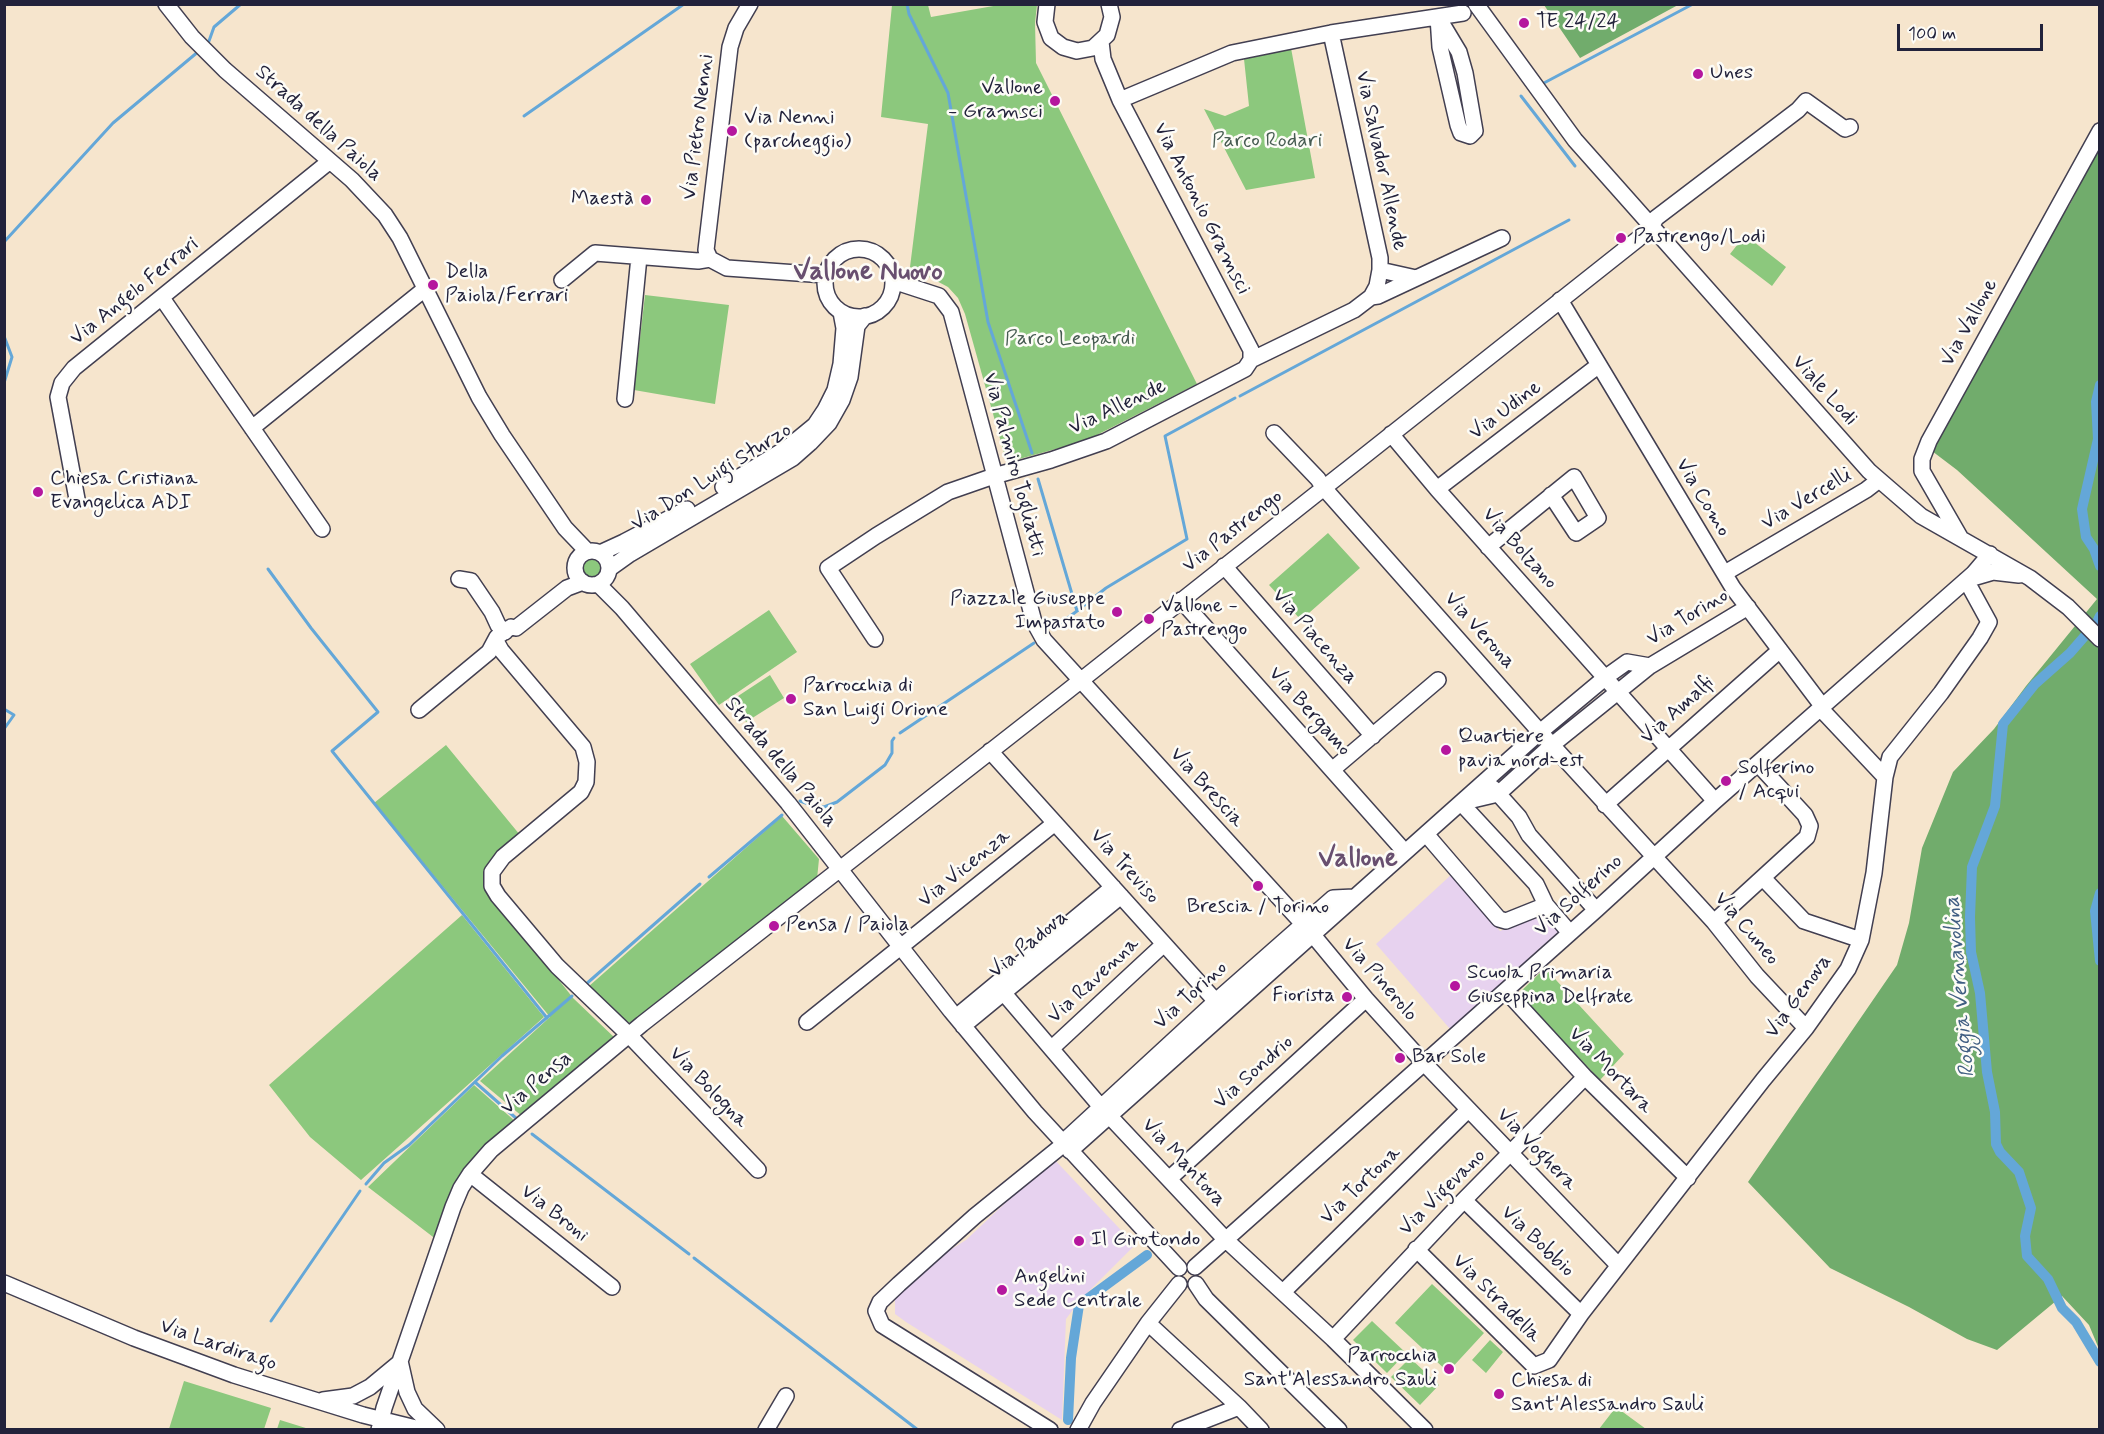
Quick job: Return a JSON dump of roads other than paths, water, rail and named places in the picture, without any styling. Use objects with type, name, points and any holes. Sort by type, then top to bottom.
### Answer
[{"type":"street","name":"Strada della Paiola","points":[[166,4],[192,37],[225,70],[330,161],[385,215],[400,238],[485,406],[584,557]]},
{"type":"street","name":"Via Pietro Nenni","points":[[710,259],[706,250],[730,47],[736,28],[750,4]]},
{"type":"street","points":[[1047,4],[1045,22],[1051,38],[1069,50],[1084,51],[1101,42],[1111,26],[1112,5]]},
{"type":"street","points":[[1120,100],[1232,53],[1331,33],[1438,17],[1469,9]]},
{"type":"street","name":"Viale Lodi","points":[[1469,9],[1575,140],[1841,441],[1879,480],[1921,516],[2030,578],[2068,607],[2100,639]]},
{"type":"street","points":[[1438,17],[1458,52],[1465,73],[1476,132],[1470,135],[1461,133],[1458,125],[1440,46],[1438,17]]},
{"type":"street","name":"Via Salvador Allende","points":[[1251,360],[1354,310],[1371,297],[1377,286],[1380,270],[1374,227],[1331,33]]},
{"type":"street","name":"Via Antonio Gramsci","points":[[1101,42],[1103,59],[1120,100],[1251,350],[1251,360]]},
{"type":"street","name":"Via Antonio Gramsci","points":[[1084,51],[1111,76]]},
{"type":"street","points":[[1651,227],[1656,218],[1798,110],[1806,101],[1845,129],[1850,127]]},
{"type":"street","name":"Via Vallone","points":[[1960,537],[1922,471],[1922,459],[1940,420],[2100,131]]},
{"type":"street","points":[[302,136],[312,160],[310,178]]},
{"type":"street","name":"Via Angelo Ferrari","points":[[77,500],[58,397],[62,382],[74,368],[330,161]]},
{"type":"street","name":"Via Pastrengo","points":[[840,868],[1651,227]]},
{"type":"street","name":"Via Salvador Allende","points":[[1371,297],[1378,296],[1502,238]]},
{"type":"street","points":[[862,248],[883,259],[890,269],[893,281],[891,293],[885,304],[876,312],[865,316],[853,316],[841,312],[827,296],[825,289],[825,275],[830,264],[838,255],[862,248]]},
{"type":"street","points":[[562,280],[595,253],[698,261],[710,259],[727,268],[825,275]]},
{"type":"street","points":[[625,399],[639,257]]},
{"type":"street","points":[[1380,270],[1416,278]]},
{"type":"street","name":"Via Palmiro Togliatti","points":[[893,281],[939,296],[951,312],[1034,622],[1044,640],[1079,681]]},
{"type":"street","points":[[252,428],[426,288]]},
{"type":"street","points":[[162,298],[322,529]]},
{"type":"street","name":"Via Como","points":[[1560,300],[1725,573],[1748,607],[1822,707],[1885,777]]},
{"type":"street","name":"Via Don Luigi Sturzo","points":[[584,557],[624,542],[701,500],[787,448],[814,425],[835,390],[844,345],[841,312]]},
{"type":"street","name":"Via Don Luigi Sturzo","points":[[416,706],[486,642],[516,628],[567,588],[599,578],[630,554],[793,458],[829,423],[842,400],[850,377],[857,326],[865,316]]},
{"type":"street","name":"Via Allende","points":[[874,639],[828,568],[948,492],[1106,441],[1245,369],[1251,360]]},
{"type":"street","name":"Via Udine","points":[[1437,489],[1599,365]]},
{"type":"street","name":"Via Verona","points":[[1274,433],[1318,479],[1605,805],[1654,856]]},
{"type":"street","name":"Via Bolzano","points":[[1391,434],[1488,547],[1715,801]]},
{"type":"street","name":"Via Vercelli","points":[[1725,573],[1866,490],[1879,480]]},
{"type":"street","points":[[1488,547],[1551,495]]},
{"type":"street","name":"Via Solferino","points":[[1196,1267],[1715,801],[1966,580],[1990,554]]},
{"type":"street","points":[[504,633],[511,621],[563,582],[584,557],[605,556],[599,578],[576,574],[584,557]]},
{"type":"street","name":"Via Piacenza","points":[[1224,566],[1373,736]]},
{"type":"street","points":[[1966,580],[1993,572],[2030,578]]},
{"type":"street","name":"Strada della Paiola","points":[[599,578],[788,803],[1035,1112],[1179,1268]]},
{"type":"street","name":"Via Bologna","points":[[459,579],[471,581],[504,633],[501,650],[583,747],[587,762],[586,782],[581,792],[503,857],[492,872],[492,886],[498,897],[557,966],[628,1035],[758,1170]]},
{"type":"street","name":"Via Genova","points":[[1549,1360],[1618,1265],[1806,1028],[1848,969],[1861,940],[1874,873],[1885,777],[1890,757],[1941,693],[1989,622],[1966,580]]},
{"type":"street","name":"Via Bergamo","points":[[1181,600],[1405,852]]},
{"type":"street","name":"Via Torino","points":[[1461,803],[1498,794],[1552,745],[1650,666],[1748,607]]},
{"type":"street","name":"Via Amalfi","points":[[1605,805],[1780,650]]},
{"type":"street","name":"Via Torino","points":[[1050,1430],[882,1324],[876,1311],[880,1302],[1019,1180],[1106,1111],[1308,930],[1333,898],[1354,897],[1540,732],[1606,677],[1627,662],[1650,666]]},
{"type":"street","points":[[1332,770],[1438,680]]},
{"type":"street","name":"Via Brescia","points":[[1079,681],[1308,930]]},
{"type":"street","name":"Via Treviso","points":[[990,751],[1221,1007]]},
{"type":"street","points":[[1714,922],[1807,837],[1810,826],[1804,815],[1758,764]]},
{"type":"street","points":[[1487,781],[1519,817],[1529,835],[1596,910]]},
{"type":"street","points":[[1461,803],[1536,884],[1546,905],[1570,933]]},
{"type":"street","name":"Via Vicenza","points":[[902,948],[1056,823]]},
{"type":"street","points":[[1426,834],[1499,919],[1506,921],[1546,905]]},
{"type":"street","name":"Via Cuneo","points":[[1654,856],[1714,922],[1757,976],[1806,1028]]},
{"type":"street","name":"Via Pensa","points":[[380,1424],[453,1207],[470,1174],[491,1150],[628,1035],[840,868]]},
{"type":"street","points":[[1763,878],[1804,921],[1861,940]]},
{"type":"street","name":"Via Padova","points":[[960,1021],[1117,892]]},
{"type":"street","name":"Via Pinerolo","points":[[1308,930],[1424,1063]]},
{"type":"street","name":"Via Ravenna","points":[[1052,1048],[1164,944]]},
{"type":"street","points":[[807,1022],[902,948]]},
{"type":"street","name":"Via Mantova","points":[[999,989],[1106,1111],[1226,1240],[1333,1339],[1425,1430]]},
{"type":"street","name":"Via Mortara","points":[[1506,990],[1585,1077],[1688,1178]]},
{"type":"street","name":"Via Sondrio","points":[[1170,1178],[1366,999]]},
{"type":"street","name":"Via Voghera","points":[[1424,1063],[1618,1265]]},
{"type":"street","name":"Via Vigevano","points":[[1333,1339],[1416,1249],[1585,1077]]},
{"type":"street","name":"Via Tortona","points":[[1283,1292],[1468,1110]]},
{"type":"street","name":"Via Broni","points":[[470,1174],[612,1287]]},
{"type":"street","name":"Via Bobbio","points":[[1464,1200],[1581,1314]]},
{"type":"street","name":"Via Stradella","points":[[1416,1249],[1534,1366],[1549,1360]]},
{"type":"street","points":[[1188,1264],[1196,1267],[1199,1276],[1196,1284],[1188,1288],[1179,1284],[1176,1276],[1179,1268],[1188,1264]]},
{"type":"street","name":"Via Lardirago","points":[[4,1283],[134,1338],[234,1376],[317,1400],[380,1424],[424,1430]]},
{"type":"street","points":[[1078,1430],[1093,1403],[1148,1323],[1179,1284]]},
{"type":"street","points":[[1196,1284],[1206,1299],[1339,1430]]},
{"type":"street","points":[[1148,1323],[1261,1430]]},
{"type":"street","points":[[317,1400],[353,1396],[370,1387],[400,1361],[407,1392],[415,1409],[437,1430]]},
{"type":"street","points":[[766,1430],[786,1396]]},
{"type":"street","points":[[1090,1430],[1093,1403]]},
{"type":"street","points":[[1180,1430],[1239,1407]]},
{"type":"waterway","points":[[209,41],[214,27],[241,4]]},
{"type":"waterway","points":[[524,116],[684,4]]},
{"type":"waterway","points":[[907,4],[909,14],[948,93],[988,322],[1032,453]]},
{"type":"waterway","points":[[1542,84],[1693,4]]},
{"type":"waterway","points":[[4,242],[113,123],[199,51]]},
{"type":"waterway","points":[[1521,96],[1575,166]]},
{"type":"waterway","points":[[1240,396],[1569,220]]},
{"type":"waterway","points":[[4,336],[12,357],[4,383]]},
{"type":"waterway","name":"Roggia Vernavolina","points":[[2100,385],[2096,402],[2098,439],[2082,509],[2086,537],[2094,549],[2100,566]]},
{"type":"waterway","points":[[1077,611],[1106,588],[1187,539],[1165,436],[1235,398]]},
{"type":"waterway","points":[[1038,479],[1077,611],[1054,628]]},
{"type":"waterway","points":[[268,569],[311,628],[378,712],[332,751],[547,1018]]},
{"type":"waterway","name":"Roggia Vernavolina","points":[[2100,616],[2070,653],[2035,684],[2003,724],[1995,806],[1972,867],[1970,917],[1971,952],[1980,993],[1987,1072],[1995,1112],[1996,1144],[2000,1152],[2019,1172],[2031,1208],[2025,1236],[2027,1256],[2048,1279],[2062,1308],[2076,1322],[2100,1362]]},
{"type":"waterway","points":[[900,733],[1034,643]]},
{"type":"waterway","points":[[4,709],[14,715],[4,729]]},
{"type":"waterway","points":[[800,801],[824,807],[837,802],[885,765],[892,753],[894,738]]},
{"type":"waterway","points":[[709,877],[782,815]]},
{"type":"waterway","points":[[585,985],[700,884]]},
{"type":"waterway","points":[[2100,893],[2095,911],[2100,961]]},
{"type":"waterway","points":[[366,1184],[384,1163],[409,1145],[502,1056],[572,996]]},
{"type":"waterway","points":[[476,1083],[517,1119]]},
{"type":"waterway","points":[[532,1134],[689,1254]]},
{"type":"waterway","points":[[271,1321],[360,1191]]},
{"type":"waterway","points":[[1068,1420],[1071,1358],[1079,1305],[1147,1255]]},
{"type":"waterway","points":[[694,1258],[918,1430]]},
{"type":"place","name":"TE 24/24","points":[[1524,23]]},
{"type":"place","name":"Unes","points":[[1698,74]]},
{"type":"place","name":"Vallone - Gramsci","points":[[1055,101]]},
{"type":"place","name":"Via Nenni (parcheggio)","points":[[732,131]]},
{"type":"place","name":"Maestà","points":[[646,200]]},
{"type":"place","name":"Pastrengo/Lodi","points":[[1621,238]]},
{"type":"place","name":"Della Paiola/Ferrari","points":[[433,285]]},
{"type":"place","name":"Chiesa Cristiana Evangelica ADI","points":[[38,492]]},
{"type":"place","name":"Piazzale Giuseppe Impastato","points":[[1117,612]]},
{"type":"place","name":"Vallone - Pastrengo","points":[[1149,619]]},
{"type":"place","name":"Parrocchia di San Luigi Orione","points":[[791,699]]},
{"type":"place","name":"Quartiere pavia nord-est","points":[[1446,750]]},
{"type":"place","name":"Solferino / Acqui","points":[[1726,781]]},
{"type":"place","name":"Brescia / Torino","points":[[1258,886]]},
{"type":"place","name":"Pensa / Paiola","points":[[774,926]]},
{"type":"place","name":"Scuola Primaria Giuseppina Delfrate","points":[[1455,986]]},
{"type":"place","name":"Fiorista","points":[[1347,997]]},
{"type":"place","name":"Bar Sole","points":[[1400,1058]]},
{"type":"place","name":"Il Girotondo","points":[[1079,1241]]},
{"type":"place","name":"Angelini Sede Centrale","points":[[1002,1290]]},
{"type":"place","name":"Parrocchia Sant'Alessandro Sauli","points":[[1449,1369]]},
{"type":"place","name":"Chiesa di Sant'Alessandro Sauli","points":[[1499,1394]]},
{"type":"district","name":"Vallone Nuovo","points":[[868,273]]},
{"type":"district","name":"Vallone","points":[[1358,860]]},
{"type":"park label","name":"Parco Rodari","points":[[1267,142]]},
{"type":"park label","name":"Parco Leopardi","points":[[1070,340]]}]
